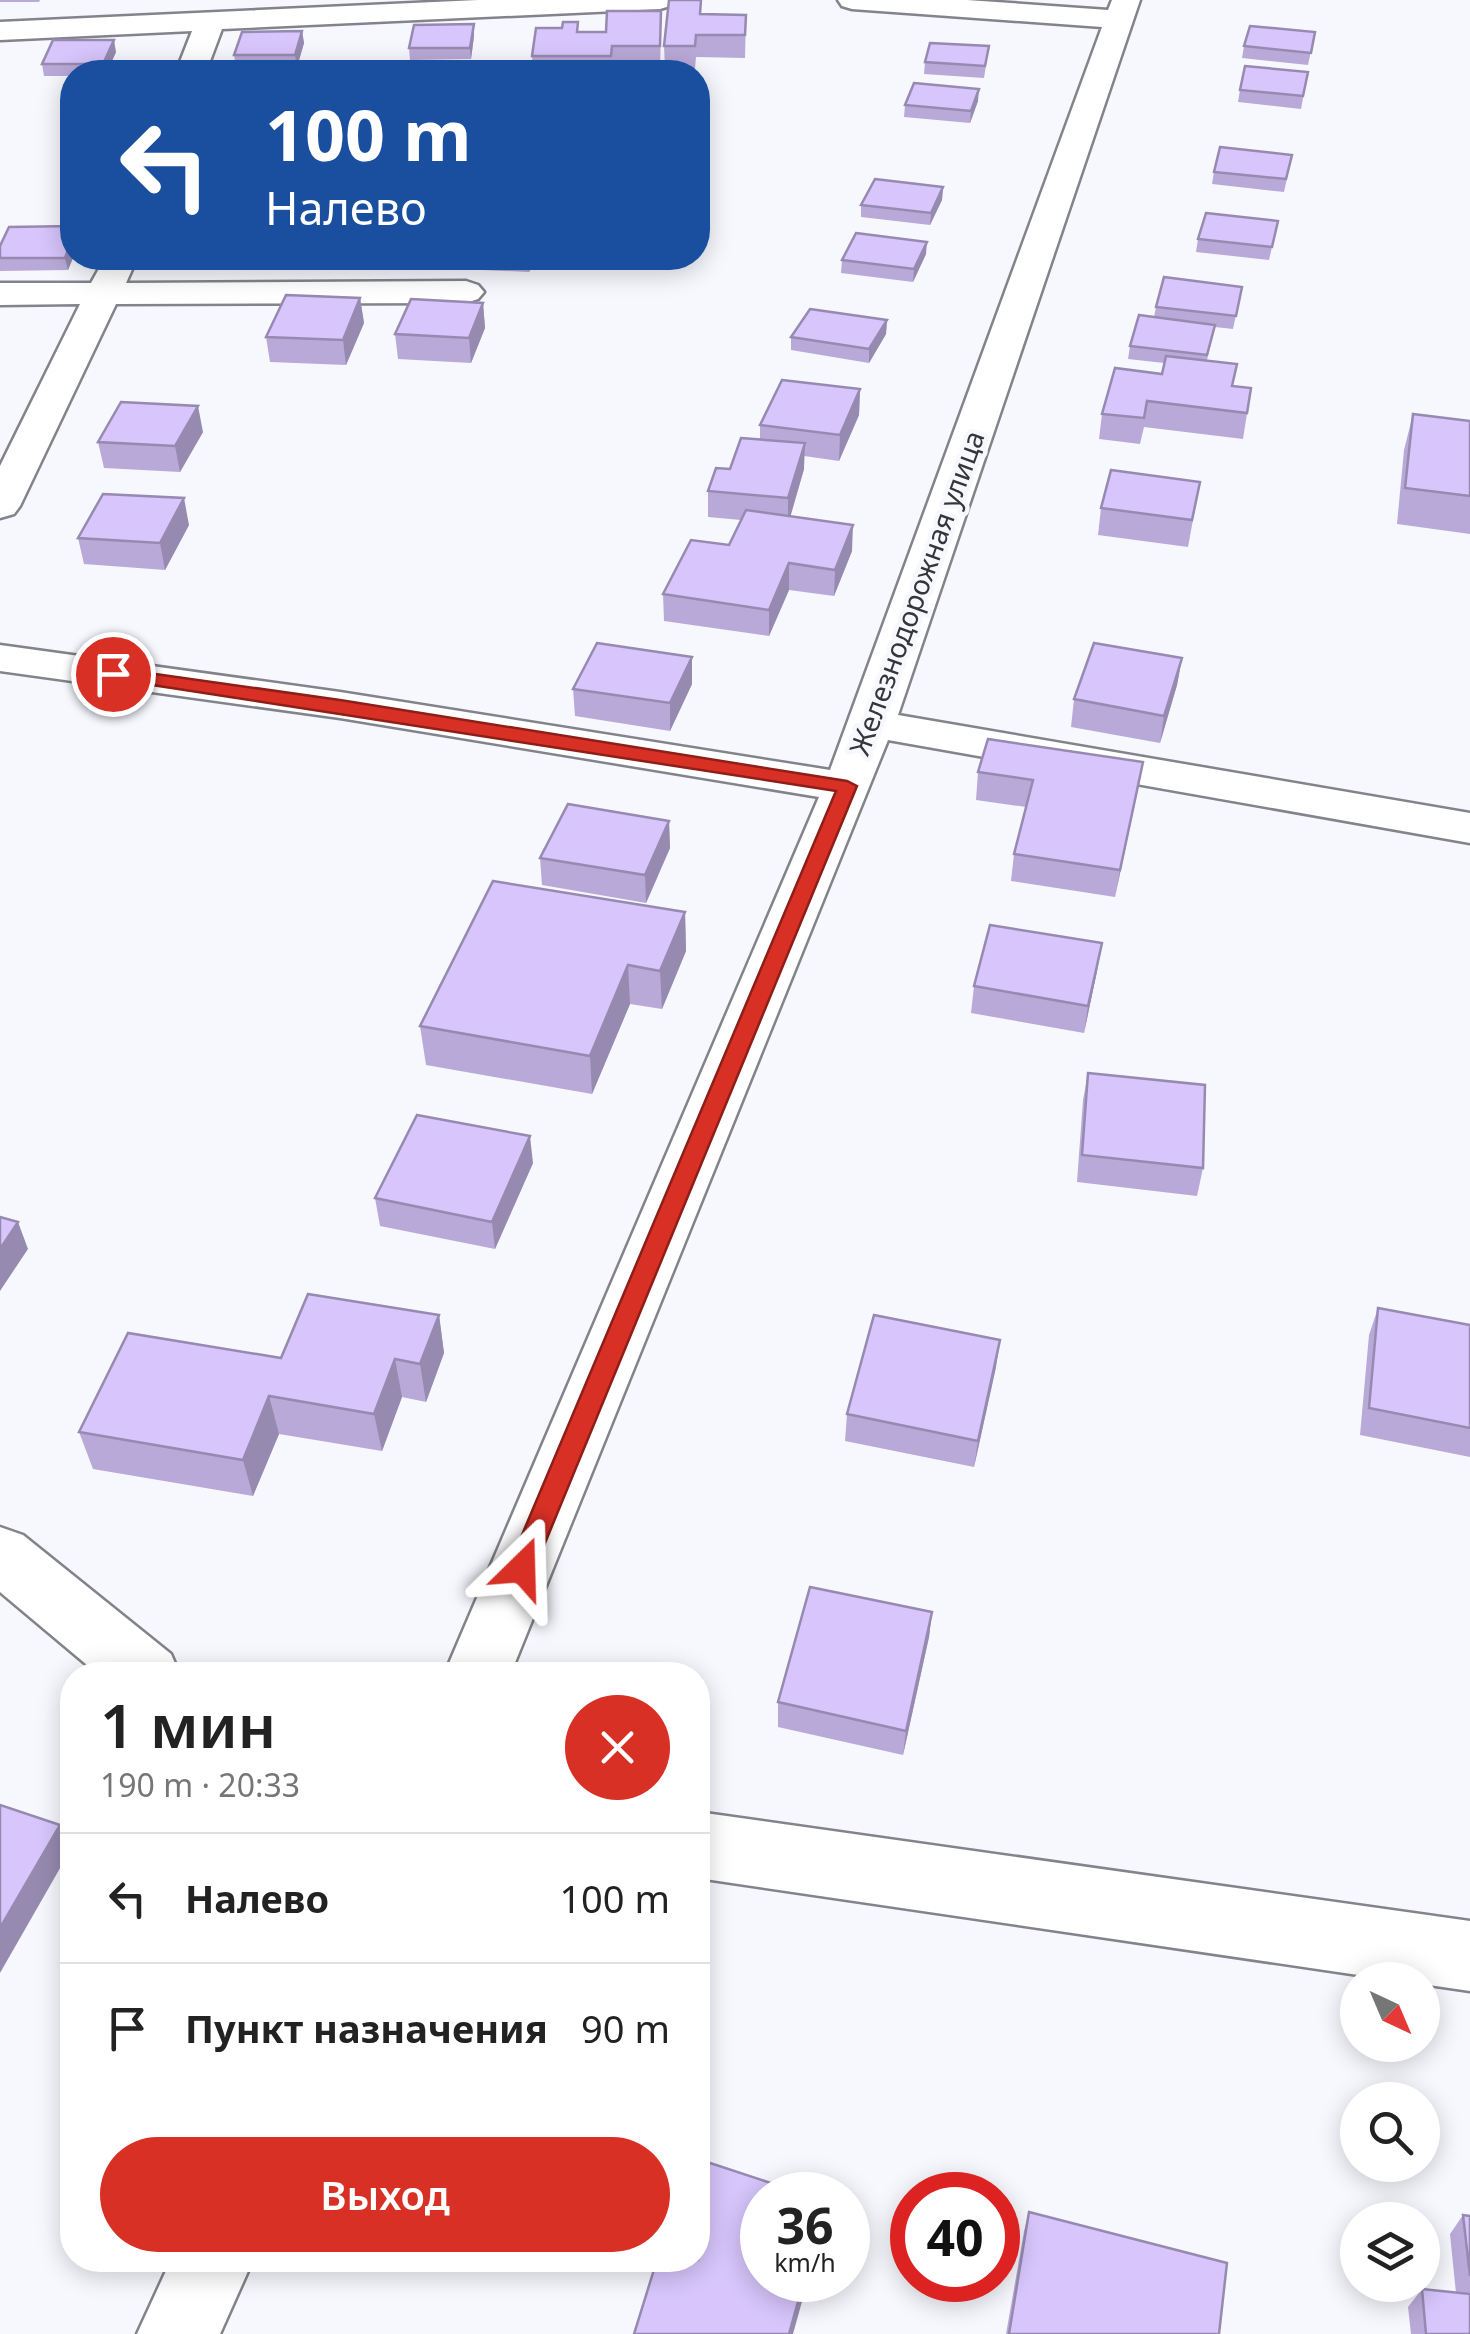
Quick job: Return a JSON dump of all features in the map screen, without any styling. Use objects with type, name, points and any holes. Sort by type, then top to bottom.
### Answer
[{"type":"street","points":[[0,30],[660,0]]},
{"type":"street","points":[[852,0],[1122,10]]},
{"type":"street","name":"Железнодорожная улица","points":[[482,1662],[872,724],[1122,10]]},
{"type":"street","points":[[196,60],[211,20]]},
{"type":"street","points":[[0,506],[113,275]]},
{"type":"street","points":[[0,294],[113,275],[466,292]]},
{"type":"street","points":[[0,658],[340,705],[847,786]]},
{"type":"street","points":[[872,724],[1470,828]]},
{"type":"street","points":[[0,1554],[131,1662]]},
{"type":"street","points":[[710,1847],[1470,1956]]},
{"type":"street","points":[[178,2334],[207,2272]]},
{"type":"building","points":[[669,0],[701,0],[700,14],[746,15],[745,35],[696,35],[695,46],[664,46]]},
{"type":"building","points":[[607,11],[661,11],[660,46],[612,46],[611,56],[532,56],[536,28],[562,28],[563,22],[578,22],[577,32],[606,32]]},
{"type":"building","points":[[474,24],[470,48],[409,48],[414,25]]},
{"type":"building","points":[[1250,26],[1315,32],[1311,53],[1244,46]]},
{"type":"building","points":[[302,31],[295,55],[234,55],[242,32]]},
{"type":"building","points":[[53,40],[114,40],[105,60],[42,64]]},
{"type":"building","points":[[930,43],[989,46],[985,66],[925,62]]},
{"type":"building","points":[[1245,66],[1308,72],[1303,96],[1240,90]]},
{"type":"building","points":[[914,83],[979,89],[971,111],[905,105]]},
{"type":"building","points":[[1220,147],[1292,155],[1286,179],[1214,172]]},
{"type":"building","points":[[875,179],[943,187],[931,213],[861,205]]},
{"type":"building","points":[[1206,213],[1278,221],[1272,247],[1198,239]]},
{"type":"building","points":[[60,226],[60,258],[0,258],[0,246],[9,227]]},
{"type":"building","points":[[856,233],[927,242],[914,269],[842,260]]},
{"type":"building","points":[[1164,277],[1242,287],[1236,316],[1156,307]]},
{"type":"building","points":[[286,295],[360,298],[343,340],[266,337]]},
{"type":"building","points":[[411,299],[483,303],[469,338],[395,334]]},
{"type":"building","points":[[810,309],[887,320],[869,349],[791,337]]},
{"type":"building","points":[[1139,315],[1215,325],[1207,355],[1130,346]]},
{"type":"building","points":[[1166,356],[1237,364],[1232,386],[1251,388],[1247,413],[1147,401],[1144,418],[1102,414],[1115,368],[1162,374]]},
{"type":"building","points":[[782,380],[860,389],[840,435],[760,425]]},
{"type":"building","points":[[121,402],[198,406],[175,446],[98,442]]},
{"type":"building","points":[[1413,414],[1470,421],[1470,496],[1405,488]]},
{"type":"building","points":[[741,438],[805,443],[788,498],[708,491],[716,468],[730,469]]},
{"type":"building","points":[[1111,470],[1200,482],[1192,520],[1101,508]]},
{"type":"building","points":[[103,494],[184,498],[160,543],[78,538]]},
{"type":"building","points":[[746,510],[853,525],[835,570],[789,563],[769,610],[663,594],[691,540],[729,545]]},
{"type":"building","points":[[597,643],[692,657],[670,703],[573,689]]},
{"type":"building","points":[[1094,643],[1182,658],[1164,716],[1074,699]]},
{"type":"building","points":[[988,739],[1143,762],[1120,870],[1014,854],[1033,780],[978,772]]},
{"type":"building","points":[[568,804],[669,821],[645,875],[540,858]]},
{"type":"building","points":[[493,881],[685,912],[660,971],[628,965],[590,1056],[420,1026]]},
{"type":"building","points":[[990,925],[1102,943],[1088,1006],[974,986]]},
{"type":"building","points":[[1088,1073],[1205,1085],[1203,1168],[1082,1155]]},
{"type":"building","points":[[417,1115],[530,1136],[492,1222],[375,1198]]},
{"type":"building","points":[[0,1217],[18,1222],[0,1249]]},
{"type":"building","points":[[308,1294],[439,1315],[420,1364],[395,1359],[374,1414],[269,1396],[243,1460],[79,1432],[128,1333],[281,1358]]},
{"type":"building","points":[[1378,1308],[1470,1325],[1470,1428],[1369,1408]]},
{"type":"building","points":[[874,1315],[1000,1340],[978,1441],[847,1414]]},
{"type":"building","points":[[810,1587],[932,1612],[906,1731],[778,1702]]},
{"type":"building","points":[[0,1805],[60,1825],[0,1928]]},
{"type":"building","points":[[710,2163],[740,2173],[740,2302],[798,2302],[789,2334],[634,2334],[653,2272],[710,2272]]},
{"type":"building","points":[[1029,2212],[1227,2263],[1219,2334],[1009,2334],[1014,2302],[1020,2302],[1020,2267]]},
{"type":"building","points":[[1463,2215],[1470,2216],[1470,2276]]},
{"type":"building","points":[[1440,2291],[1470,2294],[1470,2334],[1426,2334],[1423,2302],[1440,2302]]},
{"type":"route","points":[[113,674],[340,705],[847,786],[522,1568]]}]
